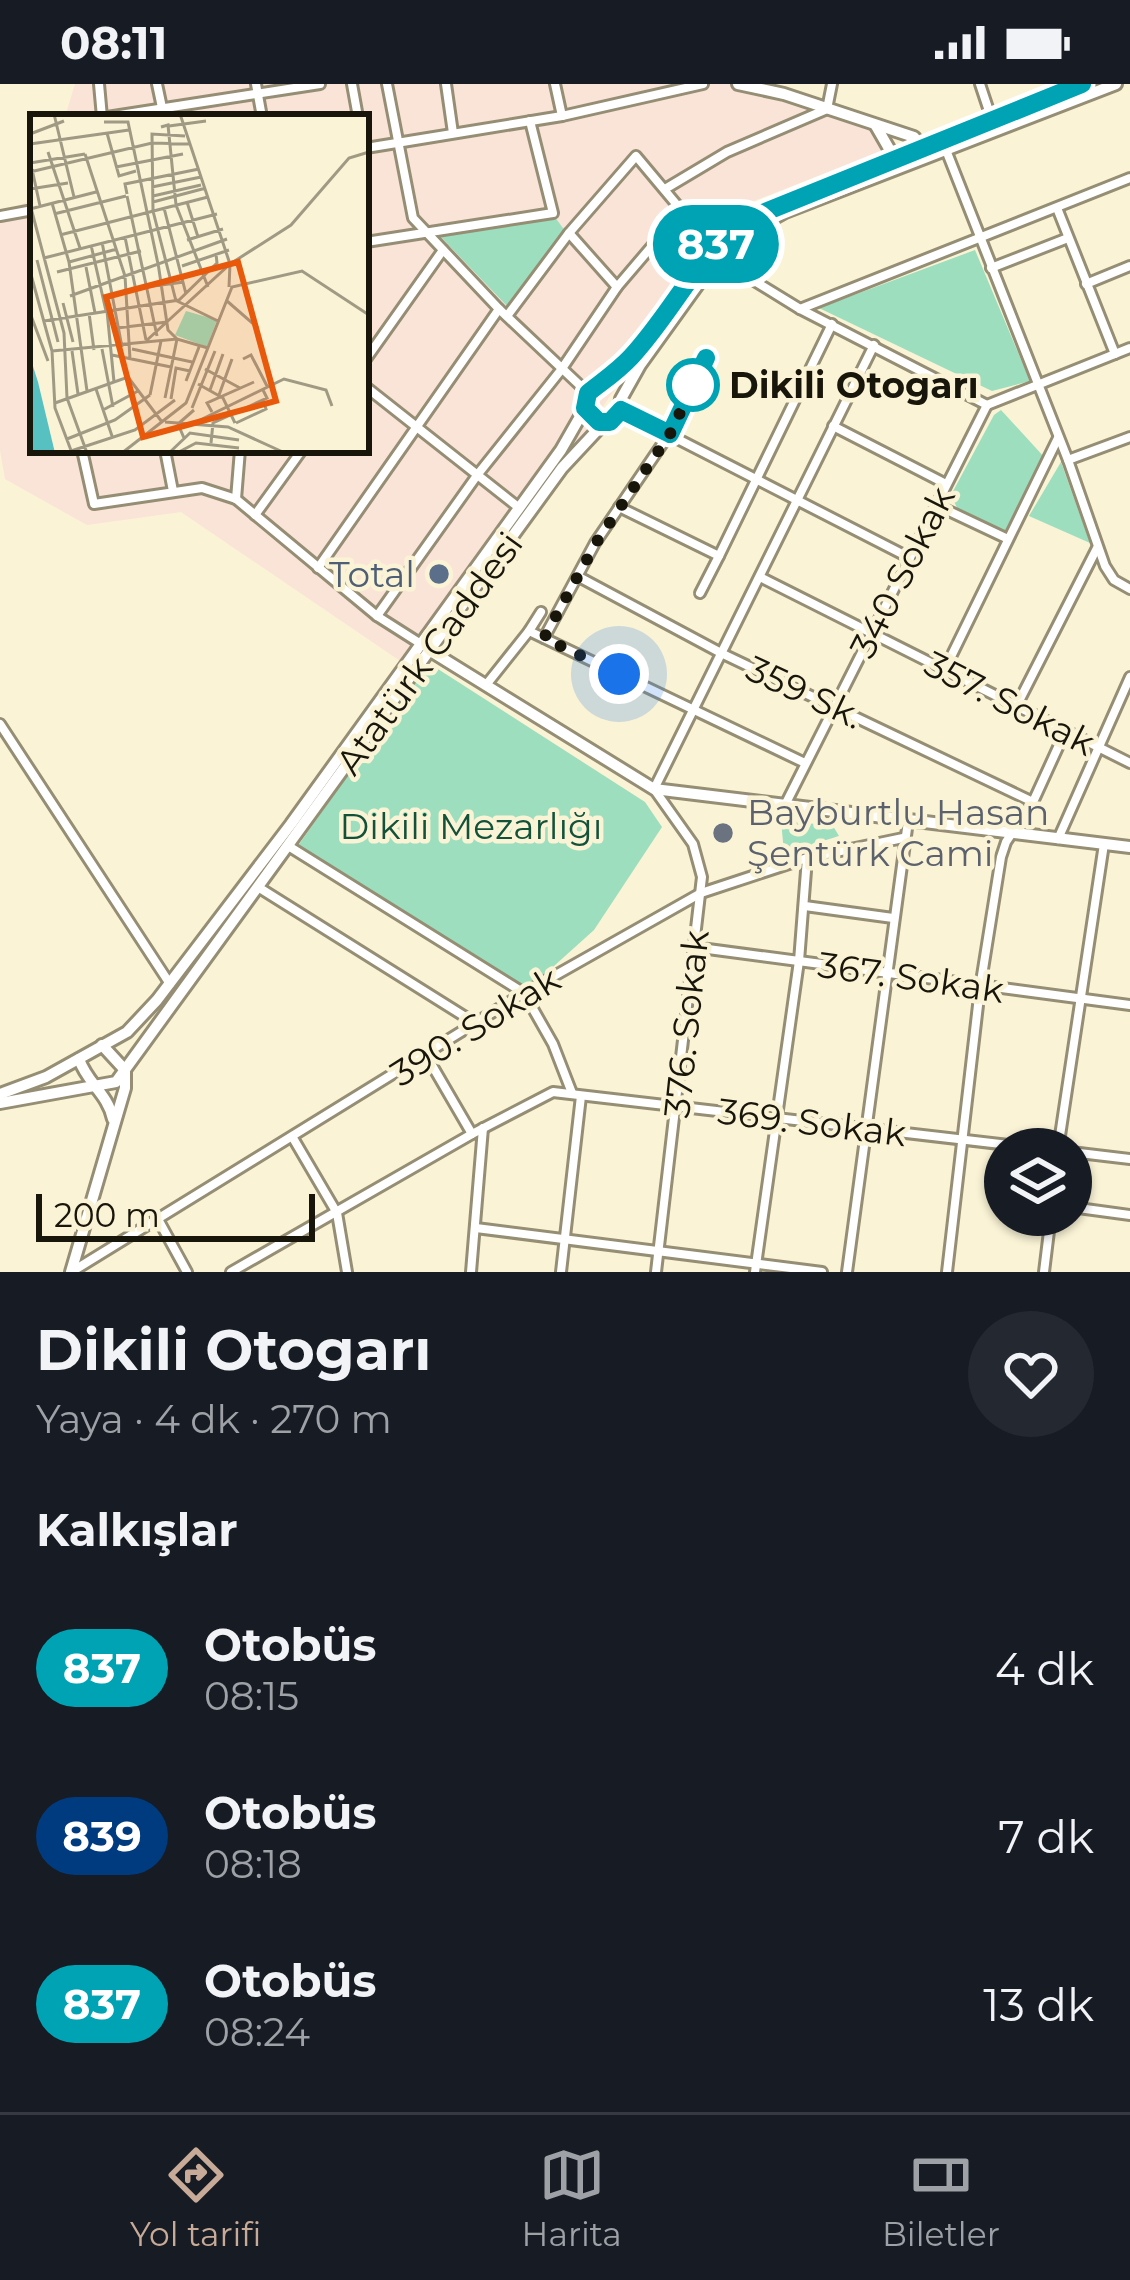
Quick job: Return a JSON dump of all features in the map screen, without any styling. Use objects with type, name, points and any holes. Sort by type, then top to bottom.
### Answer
[{"type":"main road","points":[[738,84],[792,90],[827,109],[914,137],[924,152]]},
{"type":"main road","name":"Atatürk Caddesi","points":[[0,1098],[116,1082],[290,848],[561,449],[585,408],[588,393],[602,386],[634,354],[715,253],[785,212],[1061,88],[1082,84]]},
{"type":"main road","name":"Atatürk Caddesi","points":[[924,152],[946,150],[1116,84]]},
{"type":"main road","points":[[876,126],[896,162]]},
{"type":"main road","name":"Atatürk Caddesi","points":[[0,1098],[127,1032],[170,985],[562,468],[604,423],[614,419],[640,364],[715,253]]},
{"type":"main road","points":[[602,386],[616,391],[621,405]]},
{"type":"main road","points":[[585,408],[594,421],[604,423]]},
{"type":"main road","points":[[425,647],[654,789],[1130,847]]},
{"type":"main road","points":[[71,1272],[125,1088],[125,1070],[102,1045]]},
{"type":"main road","points":[[79,1059],[84,1074],[108,1100],[114,1128]]},
{"type":"street","points":[[99,84],[104,114]]},
{"type":"street","points":[[157,84],[162,112],[320,84]]},
{"type":"street","points":[[256,84],[261,114]]},
{"type":"street","points":[[352,84],[357,114]]},
{"type":"street","points":[[387,84],[413,218],[588,393]]},
{"type":"street","points":[[446,84],[453,133]]},
{"type":"street","points":[[555,84],[562,116]]},
{"type":"street","points":[[369,148],[562,116],[704,84]]},
{"type":"street","points":[[664,189],[727,152],[827,109],[832,84]]},
{"type":"street","points":[[980,84],[992,120]]},
{"type":"street","points":[[369,241],[553,213],[530,121]]},
{"type":"street","points":[[946,150],[1069,460],[1105,566],[1114,580],[1130,589]]},
{"type":"street","points":[[317,569],[414,425],[636,156],[715,253],[800,309],[987,404],[1130,348]]},
{"type":"street","points":[[800,309],[1130,178]]},
{"type":"street","points":[[1057,208],[1115,354]]},
{"type":"street","points":[[0,216],[30,211]]},
{"type":"street","points":[[377,616],[478,474],[561,370],[617,287],[681,212]]},
{"type":"street","points":[[569,233],[617,287]]},
{"type":"street","points":[[991,268],[1068,238]]},
{"type":"street","points":[[369,355],[443,250]]},
{"type":"street","points":[[1086,284],[1130,266]]},
{"type":"street","points":[[700,593],[832,325]]},
{"type":"street","points":[[654,789],[874,345]]},
{"type":"street","points":[[369,389],[518,507]]},
{"type":"street","name":"340 Sokak","points":[[785,805],[987,404]]},
{"type":"street","points":[[621,405],[910,558]]},
{"type":"street","points":[[833,426],[946,484]]},
{"type":"street","points":[[544,638],[619,507],[670,434]]},
{"type":"street","points":[[944,670],[1059,436]]},
{"type":"street","points":[[1069,460],[1130,437]]},
{"type":"street","points":[[83,453],[94,504],[202,488],[236,499],[377,616],[425,647]]},
{"type":"street","points":[[166,453],[173,491]]},
{"type":"street","points":[[236,499],[240,453]]},
{"type":"street","points":[[255,515],[300,453]]},
{"type":"street","points":[[936,505],[1008,539]]},
{"type":"street","points":[[619,507],[719,556]]},
{"type":"street","points":[[1017,706],[1098,546]]},
{"type":"street","name":"359 Sk.","points":[[579,577],[723,653],[1034,802]]},
{"type":"street","name":"357. Sokak","points":[[762,578],[1130,763]]},
{"type":"street","points":[[486,685],[541,612]]},
{"type":"street","points":[[530,631],[805,763]]},
{"type":"street","points":[[1058,839],[1130,676]]},
{"type":"street","points":[[0,724],[170,985]]},
{"type":"street","points":[[947,1272],[980,988],[1001,857],[1034,802],[1065,732]]},
{"type":"street","name":"376. Sokak","points":[[654,789],[693,844],[701,867],[656,1272]]},
{"type":"street","points":[[848,1272],[908,821]]},
{"type":"street","name":"390. Sokak","points":[[71,1272],[475,1022],[701,893],[807,857],[903,838]]},
{"type":"street","points":[[1061,1128],[1103,844]]},
{"type":"street","points":[[290,848],[524,993],[576,1094],[561,1272]]},
{"type":"street","points":[[755,1269],[799,961],[807,857]]},
{"type":"street","points":[[258,887],[475,1022]]},
{"type":"street","points":[[805,906],[893,918]]},
{"type":"street","name":"367. Sokak","points":[[693,947],[1130,1005]]},
{"type":"street","points":[[426,1055],[472,1134]]},
{"type":"street","points":[[231,1272],[546,1094],[576,1094]]},
{"type":"street","name":"369. Sokak","points":[[576,1094],[984,1142]]},
{"type":"street","points":[[471,1272],[483,1128]]},
{"type":"street","points":[[293,1138],[337,1213],[347,1272]]},
{"type":"street","points":[[1092,1155],[1130,1160]]},
{"type":"street","points":[[1092,1210],[1130,1215]]},
{"type":"street","points":[[159,1221],[187,1272]]},
{"type":"street","points":[[476,1228],[565,1237],[755,1269],[823,1272]]},
{"type":"street","points":[[1044,1272],[1048,1236]]},
{"type":"shaded area","points":[[75,84],[747,84],[871,128],[885,150],[751,202],[712,243],[540,501],[412,669],[181,512],[87,525],[5,479],[0,450],[0,212],[30,201],[30,453],[369,453],[369,114],[66,114]]},
{"type":"green space","points":[[552,213],[565,231],[508,307],[436,232]]},
{"type":"green space","points":[[975,250],[1030,381],[992,391],[819,308]]},
{"type":"green space","points":[[1001,410],[1045,458],[1008,535],[959,512],[951,495]]},
{"type":"green space","points":[[1061,462],[1090,543],[1029,516]]},
{"type":"green space","name":"Dikili Mezarlığı","points":[[427,662],[645,802],[662,827],[594,930],[524,993],[295,850]]},
{"type":"green space","points":[[781,820],[833,826],[839,836],[784,853]]},
{"type":"bus line","name":"837","points":[[706,358],[670,434],[621,410],[610,422],[599,422],[585,408],[588,393],[602,386],[634,354],[712,248],[738,223],[1082,84]]},
{"type":"place","name":"Dikili Otogarı","points":[[693,385]]},
{"type":"place","name":"Total","points":[[439,574]]},
{"type":"place","name":"Bayburtlu Hasan Şentürk Cami","points":[[723,833]]},
{"type":"route","points":[[619,674],[544,638],[596,543],[670,434],[693,385]]}]
